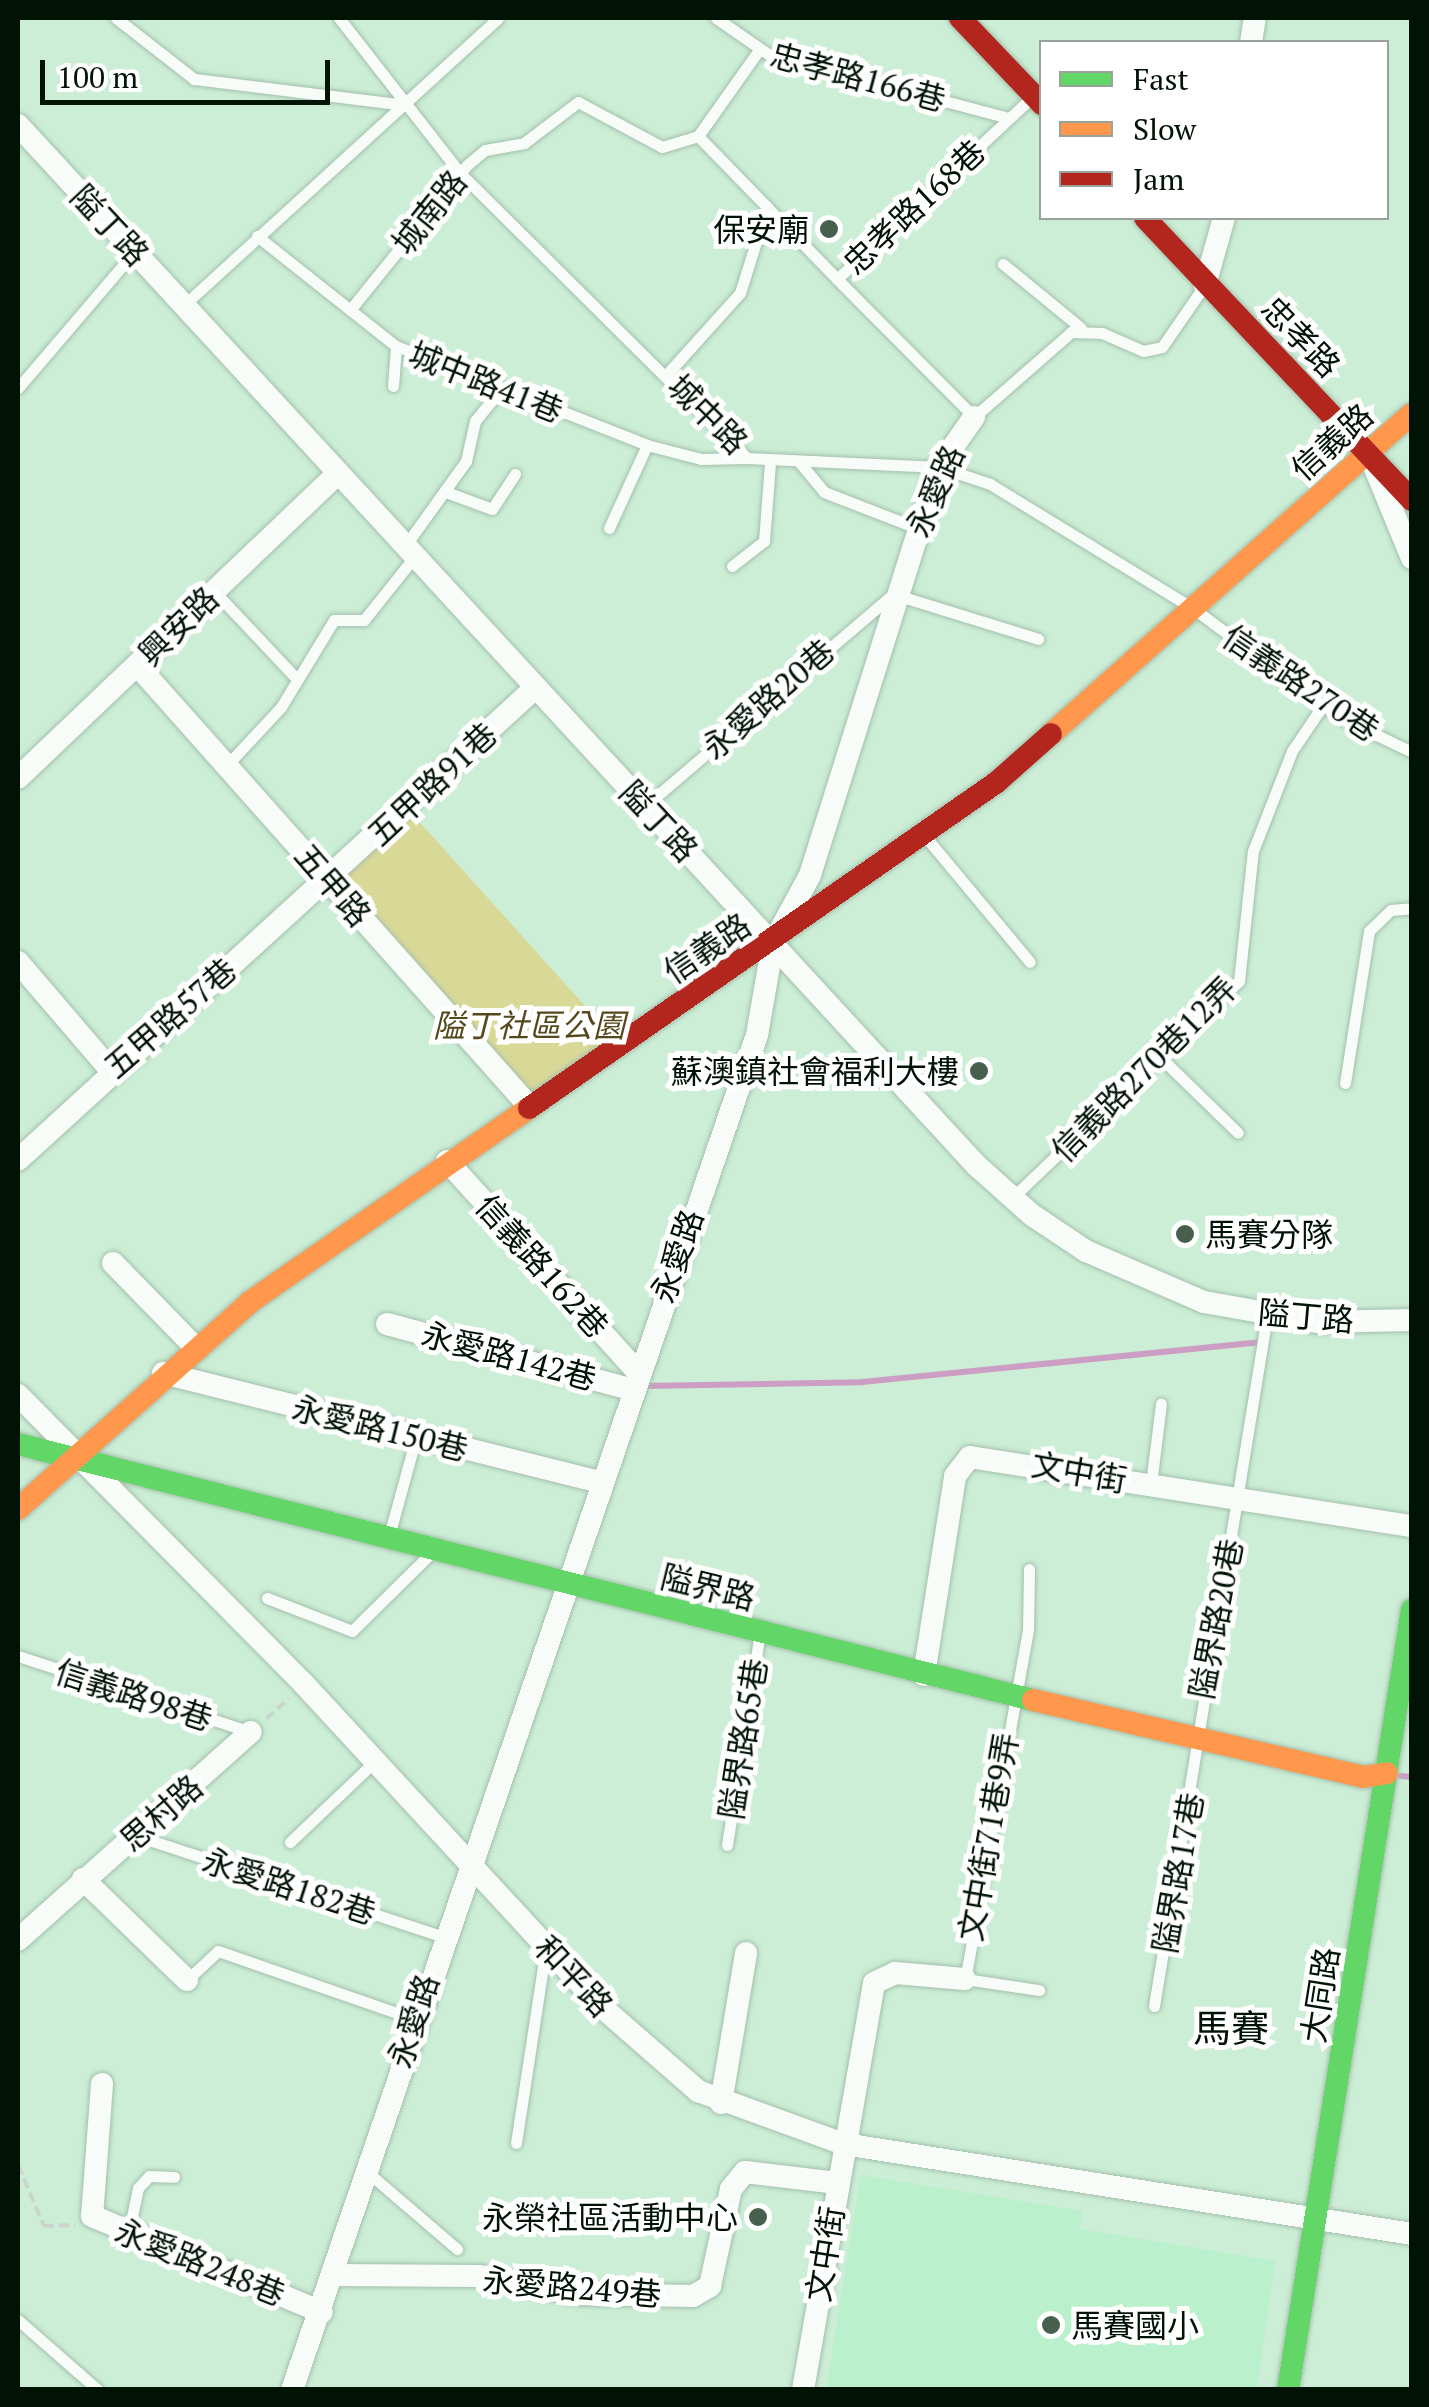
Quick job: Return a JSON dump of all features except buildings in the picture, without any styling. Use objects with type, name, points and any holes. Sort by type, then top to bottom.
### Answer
[{"type":"street","points":[[960,18],[1038,100]]},
{"type":"street","name":"隘丁路","points":[[18,125],[644,806],[1012,1198],[1086,1251],[1155,1285],[1267,1316],[1412,1320]]},
{"type":"street","name":"忠孝路","points":[[1146,220],[1412,500]]},
{"type":"street","points":[[1206,285],[1223,220]]},
{"type":"street","name":"信義路","points":[[18,1509],[194,1346],[448,1161],[773,943],[924,835],[1194,608],[1412,414]]},
{"type":"street","name":"永愛路","points":[[292,2390],[336,2275],[412,2018],[596,1482],[756,1035],[773,943],[810,876],[894,594],[939,467],[974,418]]},
{"type":"street","points":[[1369,454],[1412,558]]},
{"type":"street","name":"興安路","points":[[18,778],[338,474]]},
{"type":"street","name":"五甲路","points":[[137,665],[528,1106]]},
{"type":"street","name":"五甲路91巷","points":[[329,882],[536,688]]},
{"type":"street","name":"五甲路57巷","points":[[18,1160],[109,1068],[329,882]]},
{"type":"street","points":[[18,962],[109,1068]]},
{"type":"street","name":"信義路162巷","points":[[448,1161],[634,1380]]},
{"type":"street","points":[[113,1263],[194,1346]]},
{"type":"street","name":"永愛路142巷","points":[[388,1324],[634,1380]]},
{"type":"street","name":"永愛路150巷","points":[[163,1373],[596,1482]]},
{"type":"street","name":"和平路","points":[[18,1395],[73,1456],[304,1684],[654,2057],[721,2103],[844,2144],[1412,2234]]},
{"type":"street","name":"隘界路","points":[[18,1444],[924,1675],[1363,1777],[1386,1772]]},
{"type":"street","name":"文中街","points":[[924,1675],[961,1464],[982,1456],[1412,1526]]},
{"type":"street","name":"大同路","points":[[1288,2390],[1412,1610]]},
{"type":"street","name":"思村路","points":[[18,1940],[252,1732]]},
{"type":"street","points":[[1386,1772],[1412,1768]]},
{"type":"street","points":[[84,1879],[187,1980]]},
{"type":"street","points":[[721,2103],[746,1953]]},
{"type":"street","name":"文中街","points":[[803,2390],[868,2000],[883,1976],[964,1980]]},
{"type":"street","name":"永愛路248巷","points":[[102,2084],[87,2204],[100,2220],[322,2312]]},
{"type":"street","name":"永愛路249巷","points":[[336,2275],[693,2296],[710,2286],[732,2189],[744,2172],[837,2183]]},
{"type":"lane","points":[[116,18],[194,80],[406,105]]},
{"type":"lane","name":"城中路","points":[[340,18],[461,174],[668,374],[747,458],[770,464],[939,467],[990,484],[1194,608]]},
{"type":"lane","points":[[184,306],[498,18]]},
{"type":"lane","name":"忠孝路166巷","points":[[716,18],[759,50],[1009,118]]},
{"type":"lane","points":[[668,374],[728,312],[767,208],[698,136],[759,50]]},
{"type":"lane","name":"忠孝路168巷","points":[[767,208],[837,279],[1009,118],[1038,100]]},
{"type":"lane","name":"城南路","points":[[350,310],[461,174],[486,150],[524,143],[578,102],[651,144],[672,148],[698,136]]},
{"type":"lane","name":"城中路41巷","points":[[257,236],[396,346],[648,445],[701,460],[747,458]]},
{"type":"lane","points":[[18,388],[134,252]]},
{"type":"lane","points":[[1002,264],[1081,328],[1152,351],[1172,338],[1206,285]]},
{"type":"lane","points":[[837,279],[974,418]]},
{"type":"lane","name":"永愛路","points":[[974,418],[1081,328]]},
{"type":"lane","points":[[393,386],[396,346]]},
{"type":"lane","points":[[227,764],[281,707],[294,676],[334,620],[364,620],[466,461],[475,421],[500,390]]},
{"type":"lane","points":[[609,528],[648,445]]},
{"type":"lane","points":[[800,463],[824,492],[917,528]]},
{"type":"lane","points":[[732,566],[764,541],[770,464]]},
{"type":"lane","points":[[446,492],[492,509],[515,474]]},
{"type":"lane","points":[[214,591],[294,676]]},
{"type":"lane","points":[[894,594],[1038,639]]},
{"type":"lane","name":"永愛路20巷","points":[[644,806],[894,594]]},
{"type":"lane","name":"信義路270巷","points":[[1194,608],[1323,705],[1412,752]]},
{"type":"lane","name":"信義路270巷12弄","points":[[1012,1198],[1239,981],[1253,852],[1292,751],[1323,705]]},
{"type":"lane","points":[[924,835],[1030,962]]},
{"type":"lane","points":[[1346,1083],[1369,931],[1391,910],[1412,908]]},
{"type":"lane","points":[[1162,1058],[1238,1133]]},
{"type":"lane","name":"隘界路20巷","points":[[1197,1739],[1267,1316]]},
{"type":"lane","points":[[1151,1484],[1160,1404]]},
{"type":"lane","points":[[388,1540],[416,1437]]},
{"type":"lane","points":[[267,1598],[352,1632],[432,1552]]},
{"type":"lane","name":"文中街71巷9弄","points":[[964,1980],[1012,1695],[1028,1630],[1029,1569]]},
{"type":"lane","name":"隘界路65巷","points":[[727,1844],[760,1634]]},
{"type":"lane","name":"信義路98巷","points":[[18,1656],[252,1732]]},
{"type":"lane","name":"隘界路17巷","points":[[1154,2006],[1197,1739]]},
{"type":"lane","points":[[290,1842],[374,1762]]},
{"type":"lane","name":"永愛路182巷","points":[[137,1836],[441,1936]]},
{"type":"lane","points":[[516,2143],[546,1946]]},
{"type":"lane","points":[[187,1980],[218,1951],[412,2018]]},
{"type":"lane","points":[[964,1980],[1039,1990]]},
{"type":"lane","points":[[366,2172],[456,2249]]},
{"type":"lane","points":[[129,2232],[138,2188],[149,2176],[174,2177]]},
{"type":"lane","points":[[18,2320],[98,2390]]},
{"type":"path","points":[[252,1732],[304,1684]]},
{"type":"path","points":[[18,2165],[44,2226],[100,2220]]},
{"type":"shaded area","name":"馬賽國小","points":[[861,2175],[1082,2211],[1080,2229],[1275,2261],[1257,2389],[826,2389]]},
{"type":"green space","name":"隘丁社區公園","points":[[406,807],[619,1044],[540,1116],[326,879]]},
{"type":"waterway","points":[[643,1386],[862,1382],[1262,1342]]},
{"type":"waterway","points":[[1401,1776],[1412,1777]]},
{"type":"traffic: fast","points":[[18,1444],[1033,1700]]},
{"type":"traffic: fast","points":[[1288,2390],[1412,1610]]},
{"type":"traffic: slow","points":[[1051,734],[1412,414]]},
{"type":"traffic: slow","points":[[18,1509],[250,1302],[529,1108]]},
{"type":"traffic: slow","points":[[1033,1700],[1363,1777],[1387,1773]]},
{"type":"traffic: jam","points":[[960,18],[1039,101]]},
{"type":"traffic: jam","points":[[1147,220],[1412,500]]},
{"type":"traffic: jam","points":[[529,1108],[997,782],[1051,734]]},
{"type":"place","name":"保安廟","points":[[829,229]]},
{"type":"place","name":"蘇澳鎮社會福利大樓","points":[[979,1071]]},
{"type":"place","name":"馬賽分隊","points":[[1185,1234]]},
{"type":"place","name":"永榮社區活動中心","points":[[758,2217]]},
{"type":"place","name":"馬賽國小","points":[[1051,2325]]},
{"type":"district","name":"馬賽","points":[[1231,2029]]}]
